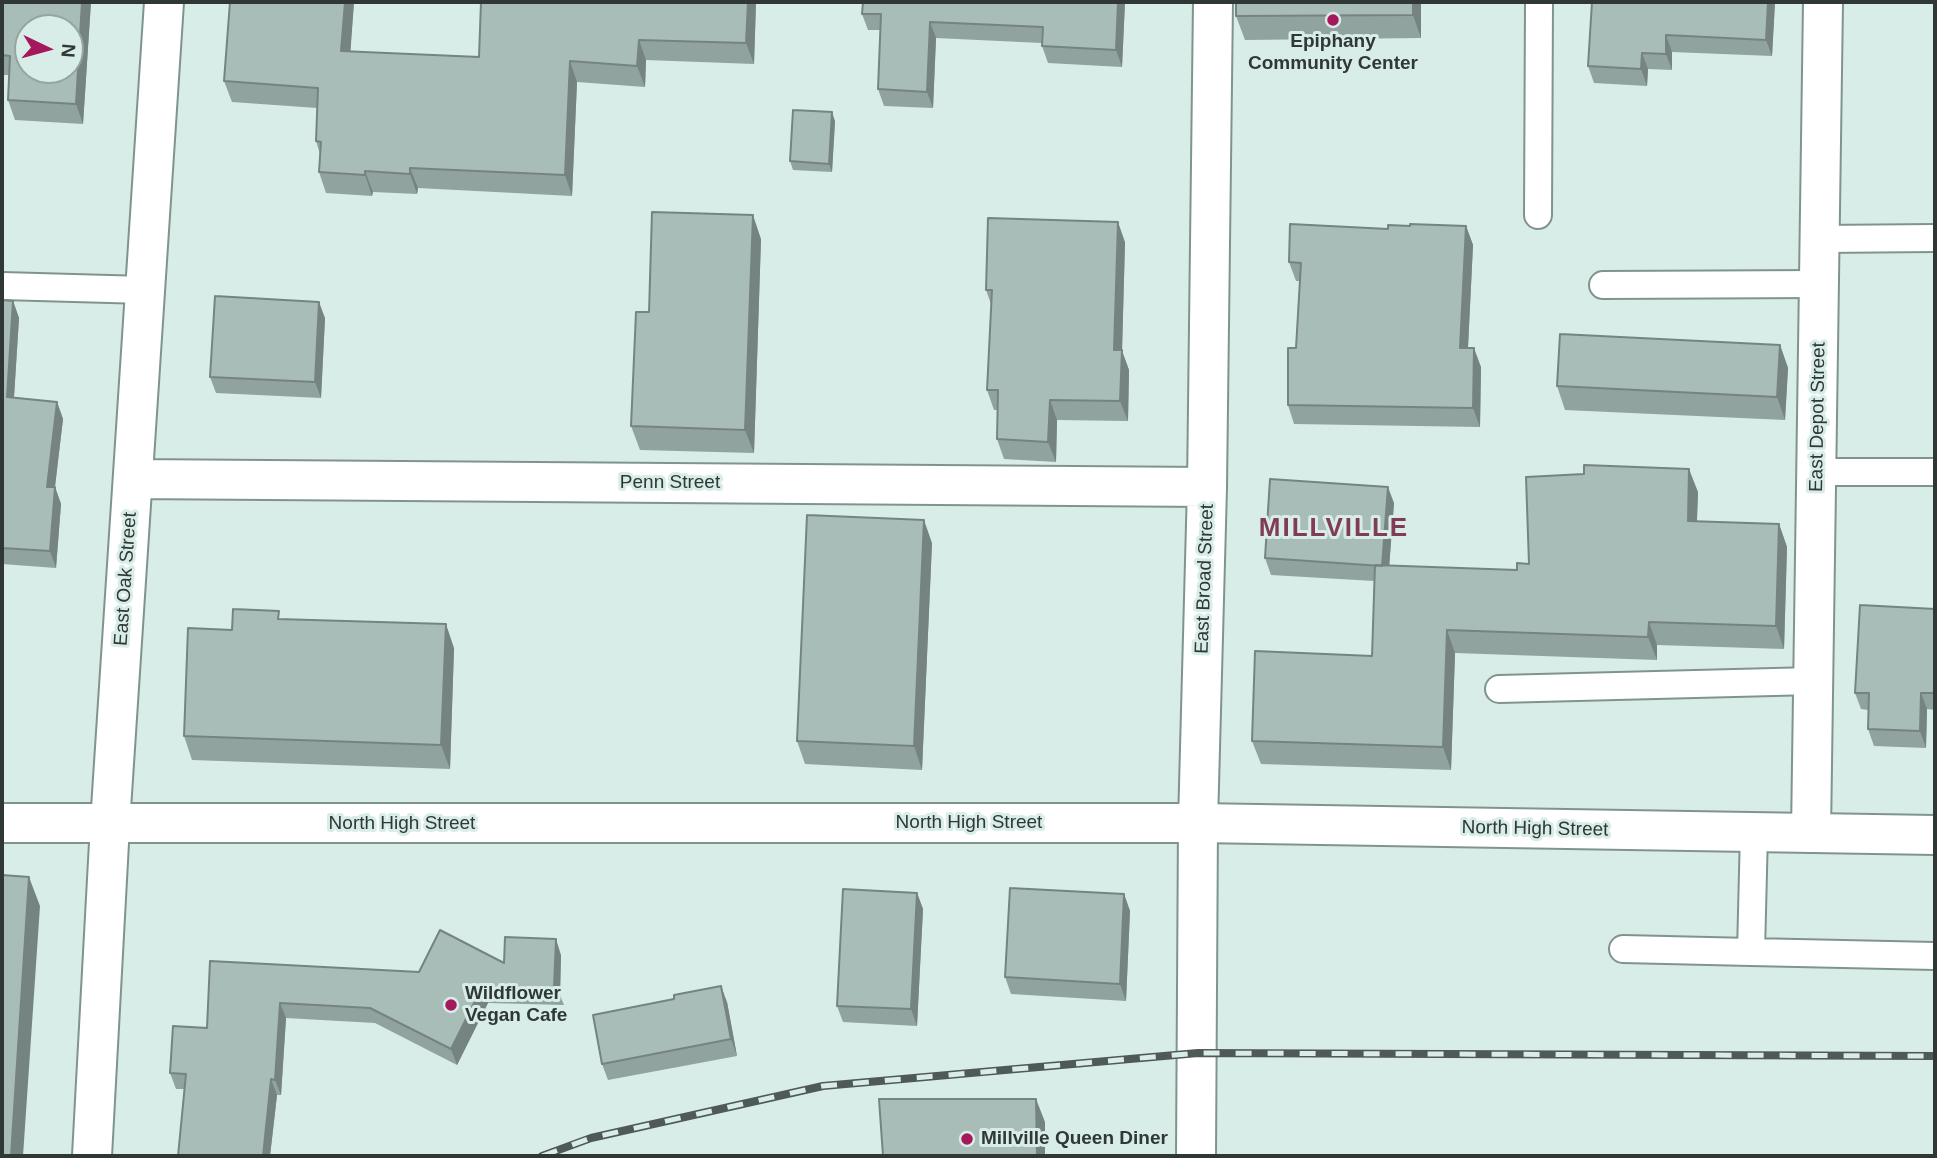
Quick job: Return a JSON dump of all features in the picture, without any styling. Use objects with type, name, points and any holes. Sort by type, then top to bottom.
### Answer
[{"type":"street","name":"East Oak Street","points":[[92,1156],[110,824],[164,2]]},
{"type":"street","name":"East Broad Street","points":[[1196,1156],[1198,823],[1207,487],[1213,2]]},
{"type":"street","name":"East Depot Street","points":[[1811,833],[1823,2]]},
{"type":"street","name":"Penn Street","points":[[133,479],[1207,487]]},
{"type":"street","name":"North High Street","points":[[2,823],[1198,823],[1935,835]]},
{"type":"lane","points":[[1538,215],[1539,2]]},
{"type":"lane","points":[[1820,239],[1935,238]]},
{"type":"lane","points":[[1603,285],[1819,284]]},
{"type":"lane","points":[[2,286],[145,290]]},
{"type":"lane","points":[[1818,472],[1935,472]]},
{"type":"lane","points":[[1499,689],[1813,681]]},
{"type":"lane","points":[[1751,952],[1754,832]]},
{"type":"lane","points":[[1623,949],[1935,956]]},
{"type":"building","points":[[2,2],[82,2],[81,14],[14,14],[14,84],[77,84],[76,104],[8,100],[10,56],[2,55]]},
{"type":"building","points":[[230,2],[345,2],[341,51],[479,57],[481,2],[748,2],[746,43],[639,40],[637,66],[570,61],[565,175],[410,168],[410,174],[365,171],[365,175],[319,172],[321,142],[316,141],[318,88],[224,81]]},
{"type":"building","points":[[863,2],[1118,2],[1116,50],[1042,46],[1043,27],[930,22],[927,92],[878,89],[881,14],[862,14]]},
{"type":"building","points":[[1236,2],[1413,2],[1413,15],[1236,16]]},
{"type":"building","points":[[1592,2],[1768,2],[1766,40],[1666,35],[1666,54],[1642,53],[1641,69],[1588,66]]},
{"type":"building","points":[[793,110],[832,112],[829,164],[790,161]]},
{"type":"building","points":[[652,212],[753,215],[745,430],[631,426],[636,312],[649,312]]},
{"type":"building","points":[[988,218],[1118,222],[1114,350],[1122,350],[1120,401],[1050,400],[1048,442],[997,439],[998,390],[987,390],[992,290],[986,290]]},
{"type":"building","points":[[1290,224],[1388,229],[1388,225],[1410,224],[1466,226],[1460,348],[1474,348],[1473,408],[1288,405],[1288,348],[1296,348],[1301,263],[1289,262]]},
{"type":"building","points":[[215,296],[319,302],[315,382],[210,377]]},
{"type":"building","points":[[2,300],[13,301],[7,397],[57,402],[47,487],[55,487],[50,551],[2,548]]},
{"type":"building","points":[[1560,334],[1780,345],[1777,397],[1557,386]]},
{"type":"building","points":[[1584,465],[1689,469],[1688,521],[1779,524],[1776,626],[1649,622],[1648,637],[1447,630],[1443,747],[1252,741],[1255,651],[1372,656],[1375,565],[1517,570],[1517,563],[1529,564],[1526,477],[1584,474]]},
{"type":"building","points":[[1270,479],[1388,487],[1382,566],[1265,558]]},
{"type":"building","points":[[807,515],[924,520],[914,746],[797,741]]},
{"type":"building","points":[[1860,605],[1935,609],[1935,693],[1921,693],[1920,731],[1868,729],[1869,693],[1855,693]]},
{"type":"building","points":[[233,609],[279,611],[278,619],[446,624],[441,745],[184,736],[188,628],[232,630]]},
{"type":"building","points":[[2,875],[29,877],[11,1156],[2,1156]]},
{"type":"building","points":[[1010,888],[1124,894],[1120,984],[1005,977]]},
{"type":"building","points":[[843,889],[917,893],[911,1009],[837,1006]]},
{"type":"building","points":[[440,930],[504,963],[505,937],[556,939],[554,987],[558,990],[482,987],[451,1049],[370,1008],[280,1003],[275,1080],[271,1079],[263,1156],[178,1156],[186,1074],[170,1073],[173,1026],[207,1028],[210,961],[419,972]]},
{"type":"building","points":[[721,986],[731,1039],[602,1064],[593,1015],[674,999],[674,995]]},
{"type":"building","points":[[879,1099],[1036,1099],[1037,1156],[883,1156]]},
{"type":"railway","points":[[542,1156],[591,1138],[823,1086],[1198,1053],[1935,1056]]},
{"type":"place","name":"Epiphany Community Center","points":[[1333,20]]},
{"type":"place","name":"Wildflower Vegan Cafe","points":[[451,1005]]},
{"type":"place","name":"Millville Queen Diner","points":[[967,1139]]},
{"type":"district","name":"MILLVILLE","points":[[1334,529]]}]
